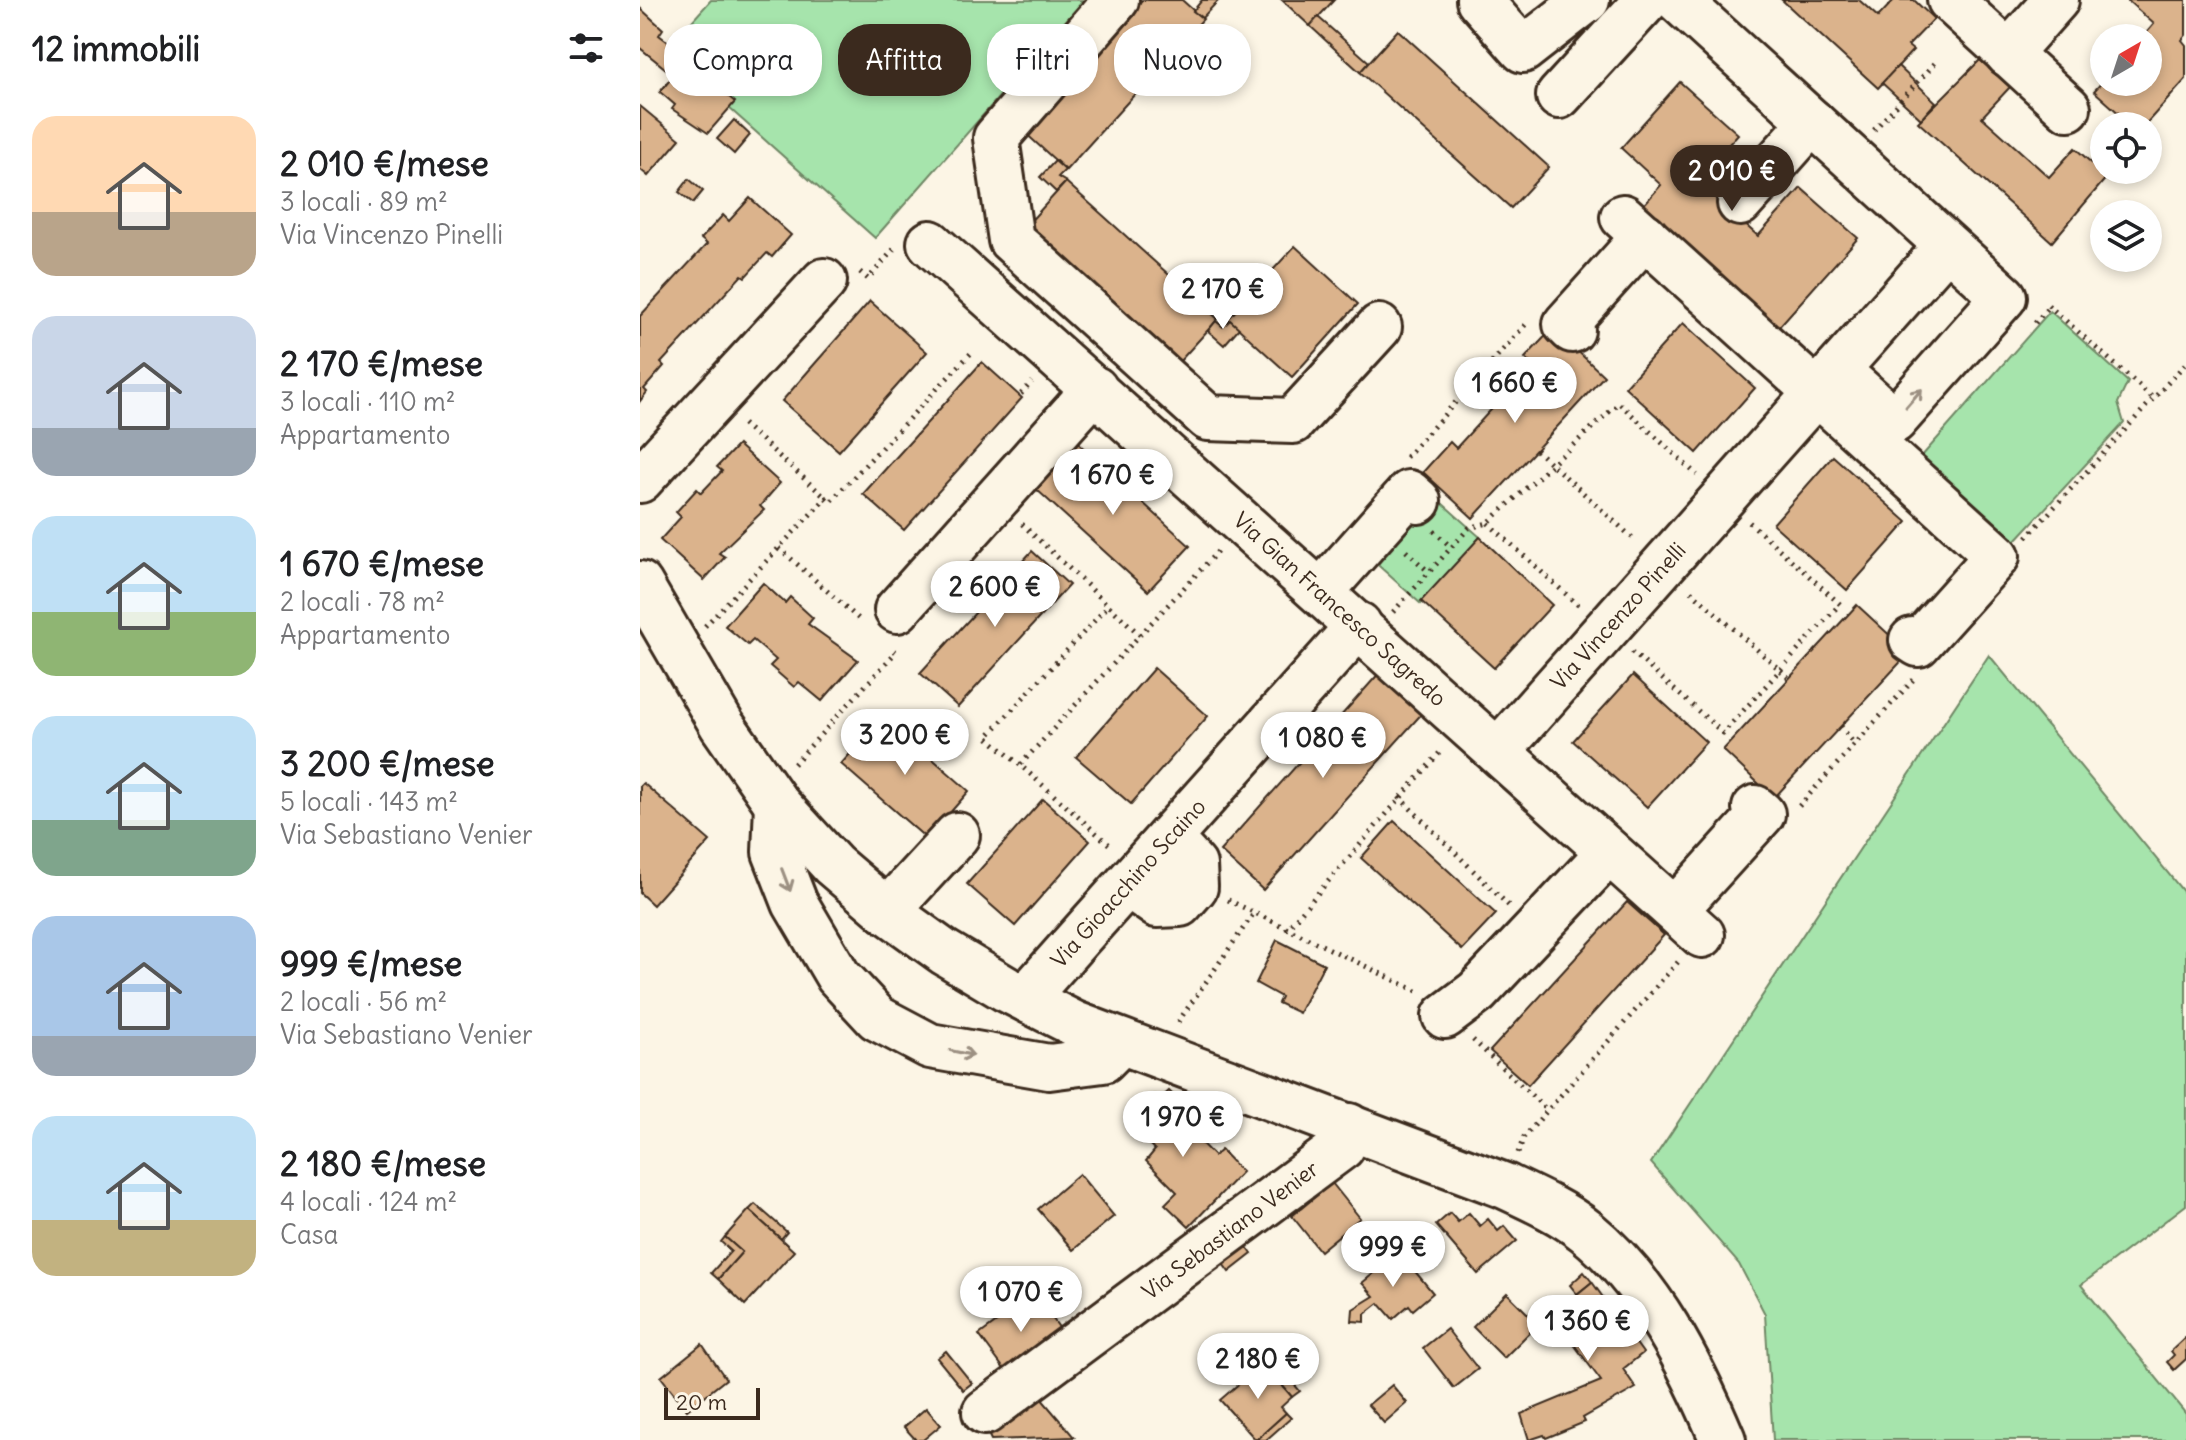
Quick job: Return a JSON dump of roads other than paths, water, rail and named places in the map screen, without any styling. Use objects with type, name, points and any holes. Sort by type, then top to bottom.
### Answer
[{"type":"street","points":[[1116,0],[996,138],[1011,240],[1208,418],[1293,421],[1379,327]]},
{"type":"street","points":[[1479,0],[1523,50],[1587,0]]},
{"type":"street","points":[[1559,96],[1647,0]]},
{"type":"street","points":[[1678,0],[2004,297],[1894,421],[1827,381]]},
{"type":"street","points":[[1950,0],[2068,108]]},
{"type":"street","points":[[2008,54],[2056,0]]},
{"type":"street","points":[[1740,203],[1812,122]]},
{"type":"street","points":[[1572,330],[1566,324],[1634,226],[1827,381],[1997,556],[1918,644],[1914,658]]},
{"type":"street","points":[[975,281],[1011,240]]},
{"type":"street","name":"Via Gian Francesco Sagredo","points":[[914,244],[975,281],[1321,592],[1374,620],[1482,737]]},
{"type":"street","name":"Via Vincenzo Pinelli","points":[[1482,737],[1723,498],[1947,246]]},
{"type":"street","points":[[640,480],[841,276]]},
{"type":"street","points":[[881,624],[982,536],[1095,389]]},
{"type":"street","points":[[1321,592],[1409,493],[1418,501]]},
{"type":"street","points":[[640,584],[722,725],[782,788],[833,865],[887,911],[944,952],[1030,1001],[1121,1042],[1505,1186],[1586,1231],[1641,1290],[1667,1328],[1702,1390],[1723,1440]]},
{"type":"street","name":"Via Gioacchino Scaino","points":[[1030,1001],[1037,985],[1056,963],[1374,620]]},
{"type":"street","points":[[1482,737],[1689,922],[1762,814],[1773,811]]},
{"type":"street","points":[[782,788],[775,852],[795,903],[838,976],[877,1018],[930,1046],[1049,1067],[1103,1060],[1121,1042]]},
{"type":"street","points":[[887,911],[957,835]]},
{"type":"street","points":[[1445,1016],[1477,992],[1609,852]]},
{"type":"street","name":"Via Sebastiano Venier","points":[[985,1412],[1342,1147],[1349,1126]]}]
